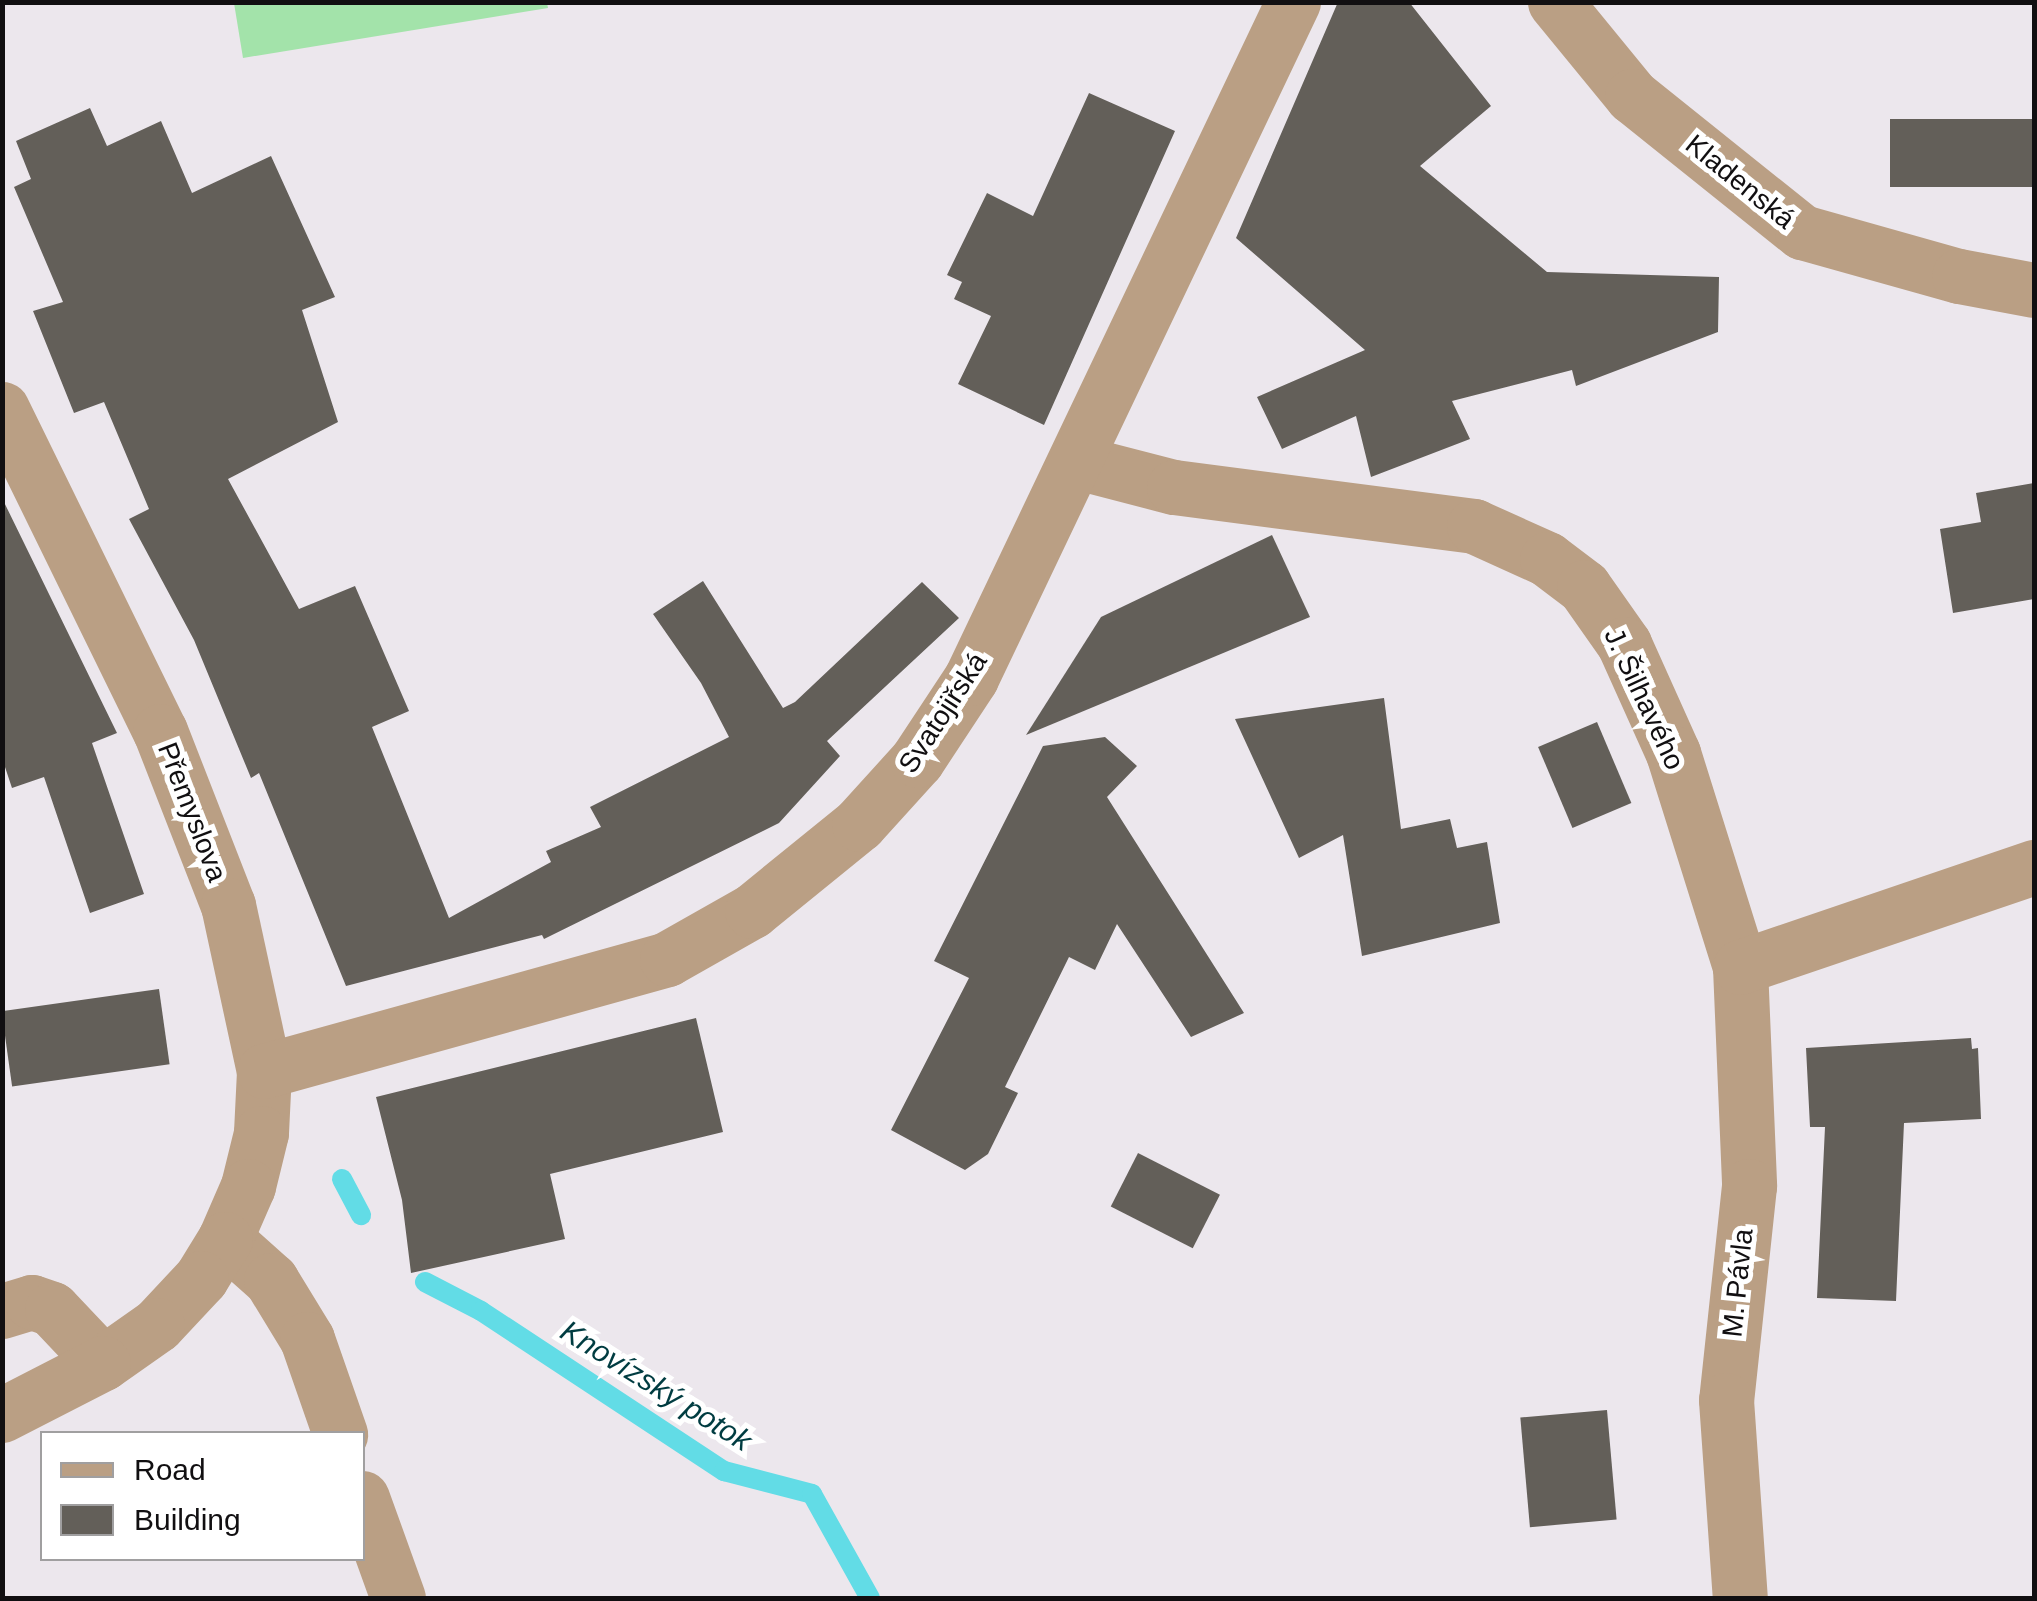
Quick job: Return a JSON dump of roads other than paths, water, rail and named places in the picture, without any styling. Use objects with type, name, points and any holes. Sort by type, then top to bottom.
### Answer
[{"type":"street","name":"Svatojiřská","points":[[264,1071],[666,958],[752,911],[859,824],[917,760],[971,678],[1293,2]]},
{"type":"street","name":"Kladenská","points":[[1555,2],[1632,96],[1802,232],[1958,276],[2034,290]]},
{"type":"street","name":"Přemyslova","points":[[2,409],[160,731],[228,904],[264,1071],[261,1133],[252,1168],[225,1240],[200,1278],[157,1325],[103,1363],[2,1415]]},
{"type":"street","name":"J. Šilhavého","points":[[1077,462],[1174,487],[1474,526],[1546,559],[1584,587],[1624,644],[1673,753],[1740,968]]},
{"type":"street","points":[[1740,968],[2034,866]]},
{"type":"street","name":"M. Pávla","points":[[1740,968],[1749,1186],[1726,1400],[1740,1598]]},
{"type":"street","points":[[225,1240],[271,1280],[307,1339],[339,1431]]},
{"type":"street","points":[[2,1312],[32,1302],[52,1310],[103,1363]]},
{"type":"street","points":[[365,1506],[398,1598]]},
{"type":"waterway","name":"Knovízský potok","points":[[342,1179],[361,1215]]},
{"type":"waterway","name":"Knovízský potok","points":[[425,1282],[481,1311],[724,1471],[812,1494],[870,1598]]}]
